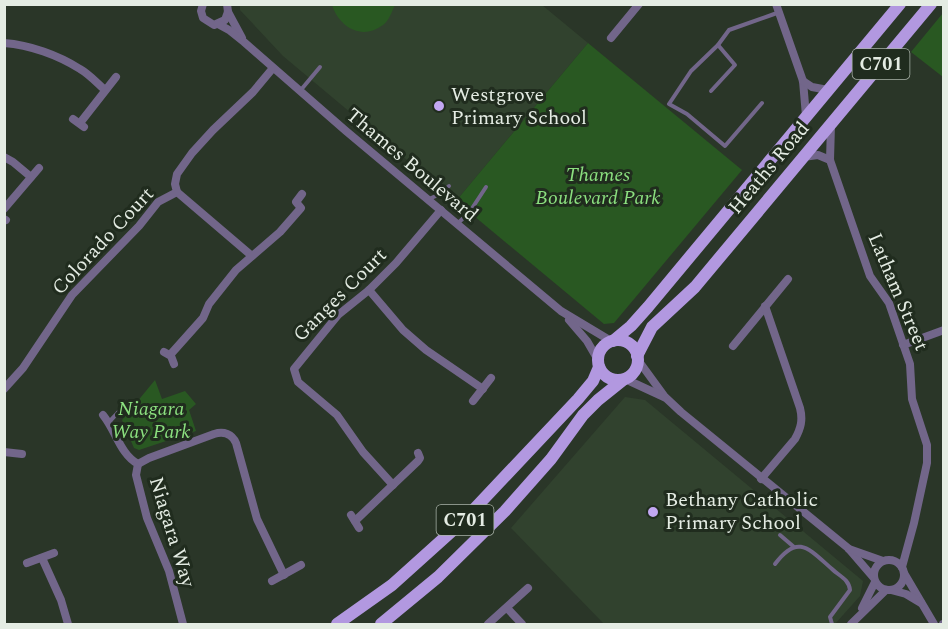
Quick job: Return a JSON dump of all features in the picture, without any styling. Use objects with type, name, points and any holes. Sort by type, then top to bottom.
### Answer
[{"type":"main road","name":"Heaths Road","points":[[612,341],[640,316],[900,4]]},
{"type":"main road","name":"Heaths Road","points":[[637,358],[652,327],[695,287],[932,4]]},
{"type":"main road","points":[[612,341],[631,345],[637,358]]},
{"type":"main road","name":"C701","points":[[337,624],[392,585],[462,522],[593,381],[601,350],[612,341]]},
{"type":"main road","name":"C701","points":[[381,624],[438,577],[498,519],[551,459],[583,415],[634,372],[637,358]]},
{"type":"main road","points":[[598,363],[606,377],[624,379]]},
{"type":"street","points":[[611,38],[639,4]]},
{"type":"street","name":"Thames Boulevard","points":[[200,6],[206,22],[218,24],[244,42],[561,311],[587,341],[598,363]]},
{"type":"street","points":[[218,24],[225,20],[228,7]]},
{"type":"street","name":"Thames Boulevard","points":[[228,7],[244,42]]},
{"type":"street","points":[[777,8],[803,81],[806,116]]},
{"type":"street","points":[[4,43],[37,50],[59,58],[82,69],[105,90]]},
{"type":"street","name":"Colorado Court","points":[[4,389],[22,368],[72,295],[139,226],[158,202],[177,192],[175,184],[177,174],[192,153],[253,92],[273,68]]},
{"type":"street","points":[[79,123],[116,77]]},
{"type":"street","points":[[803,81],[812,87],[828,90]]},
{"type":"street","name":"Latham Street","points":[[831,124],[830,160],[870,276],[886,298],[910,364],[912,399],[927,445],[925,473],[907,544],[903,570]]},
{"type":"street","points":[[803,157],[818,155],[830,160]]},
{"type":"street","points":[[4,157],[31,177]]},
{"type":"street","points":[[4,209],[39,168]]},
{"type":"street","points":[[177,192],[252,256]]},
{"type":"street","points":[[174,364],[167,353],[203,318],[209,304],[236,270],[280,232],[302,208],[296,202],[302,194]]},
{"type":"street","name":"Ganges Court","points":[[393,485],[363,452],[337,415],[299,385],[294,372],[297,363],[338,315],[369,290],[396,263],[441,210]]},
{"type":"street","points":[[733,346],[788,279]]},
{"type":"street","points":[[369,290],[403,330],[483,389]]},
{"type":"street","points":[[761,479],[795,439],[802,421],[800,408],[765,306]]},
{"type":"street","name":"Thames Boulevard","points":[[561,311],[612,341]]},
{"type":"street","points":[[903,345],[944,330]]},
{"type":"street","points":[[637,358],[665,398],[848,549],[874,579],[888,590],[906,594],[922,604]]},
{"type":"street","points":[[473,401],[491,378]]},
{"type":"street","points":[[624,379],[665,398]]},
{"type":"street","name":"Niagara Way","points":[[103,415],[124,451],[138,464],[136,475],[147,518],[169,571],[183,624]]},
{"type":"street","points":[[138,464],[148,458],[216,433],[231,436],[235,440],[257,519],[284,575]]},
{"type":"street","points":[[5,452],[22,454]]},
{"type":"street","points":[[355,522],[393,485],[418,466],[420,458],[418,453]]},
{"type":"street","points":[[859,615],[874,579],[876,567],[907,544]]},
{"type":"street","points":[[848,549],[898,563],[934,624]]},
{"type":"street","points":[[27,563],[54,554]]},
{"type":"street","points":[[42,558],[62,600],[68,624]]},
{"type":"street","points":[[272,581],[301,565]]},
{"type":"street","points":[[851,624],[888,590],[899,585],[903,579],[903,570]]},
{"type":"street","points":[[488,624],[528,588]]},
{"type":"street","points":[[507,608],[522,624]]},
{"type":"lane","points":[[762,103],[724,146],[687,114],[669,104],[691,71],[718,45],[729,30],[777,8]]},
{"type":"lane","points":[[711,91],[735,65],[718,45]]},
{"type":"lane","points":[[300,91],[320,67]]},
{"type":"lane","points":[[428,199],[438,195],[449,186]]},
{"type":"lane","points":[[458,224],[470,213],[486,187]]},
{"type":"lane","points":[[109,422],[129,402]]},
{"type":"lane","points":[[780,535],[794,547],[809,549],[849,584],[848,594],[830,617],[832,624]]},
{"type":"lane","points":[[775,564],[784,553],[794,547]]},
{"type":"shaded area","name":"Westgrove Primary School","points":[[240,4],[542,5],[588,43],[456,201],[283,56],[240,10]]},
{"type":"shaded area","name":"Bethany Catholic Primary School","points":[[625,397],[645,400],[863,581],[860,596],[835,624],[604,624],[511,528]]},
{"type":"green space","points":[[332,4],[395,5],[385,23],[375,30],[359,32],[340,20]]},
{"type":"green space","points":[[943,13],[944,77],[911,52]]},
{"type":"green space","name":"Thames Boulevard Park","points":[[588,43],[742,170],[614,323],[604,324],[456,201]]},
{"type":"green space","name":"Niagara Way Park","points":[[155,380],[162,399],[185,391],[196,404],[189,410],[196,431],[139,450],[134,448],[122,420]]},
{"type":"place","name":"Westgrove Primary School","points":[[439,106]]},
{"type":"place","name":"Bethany Catholic Primary School","points":[[653,512]]}]
